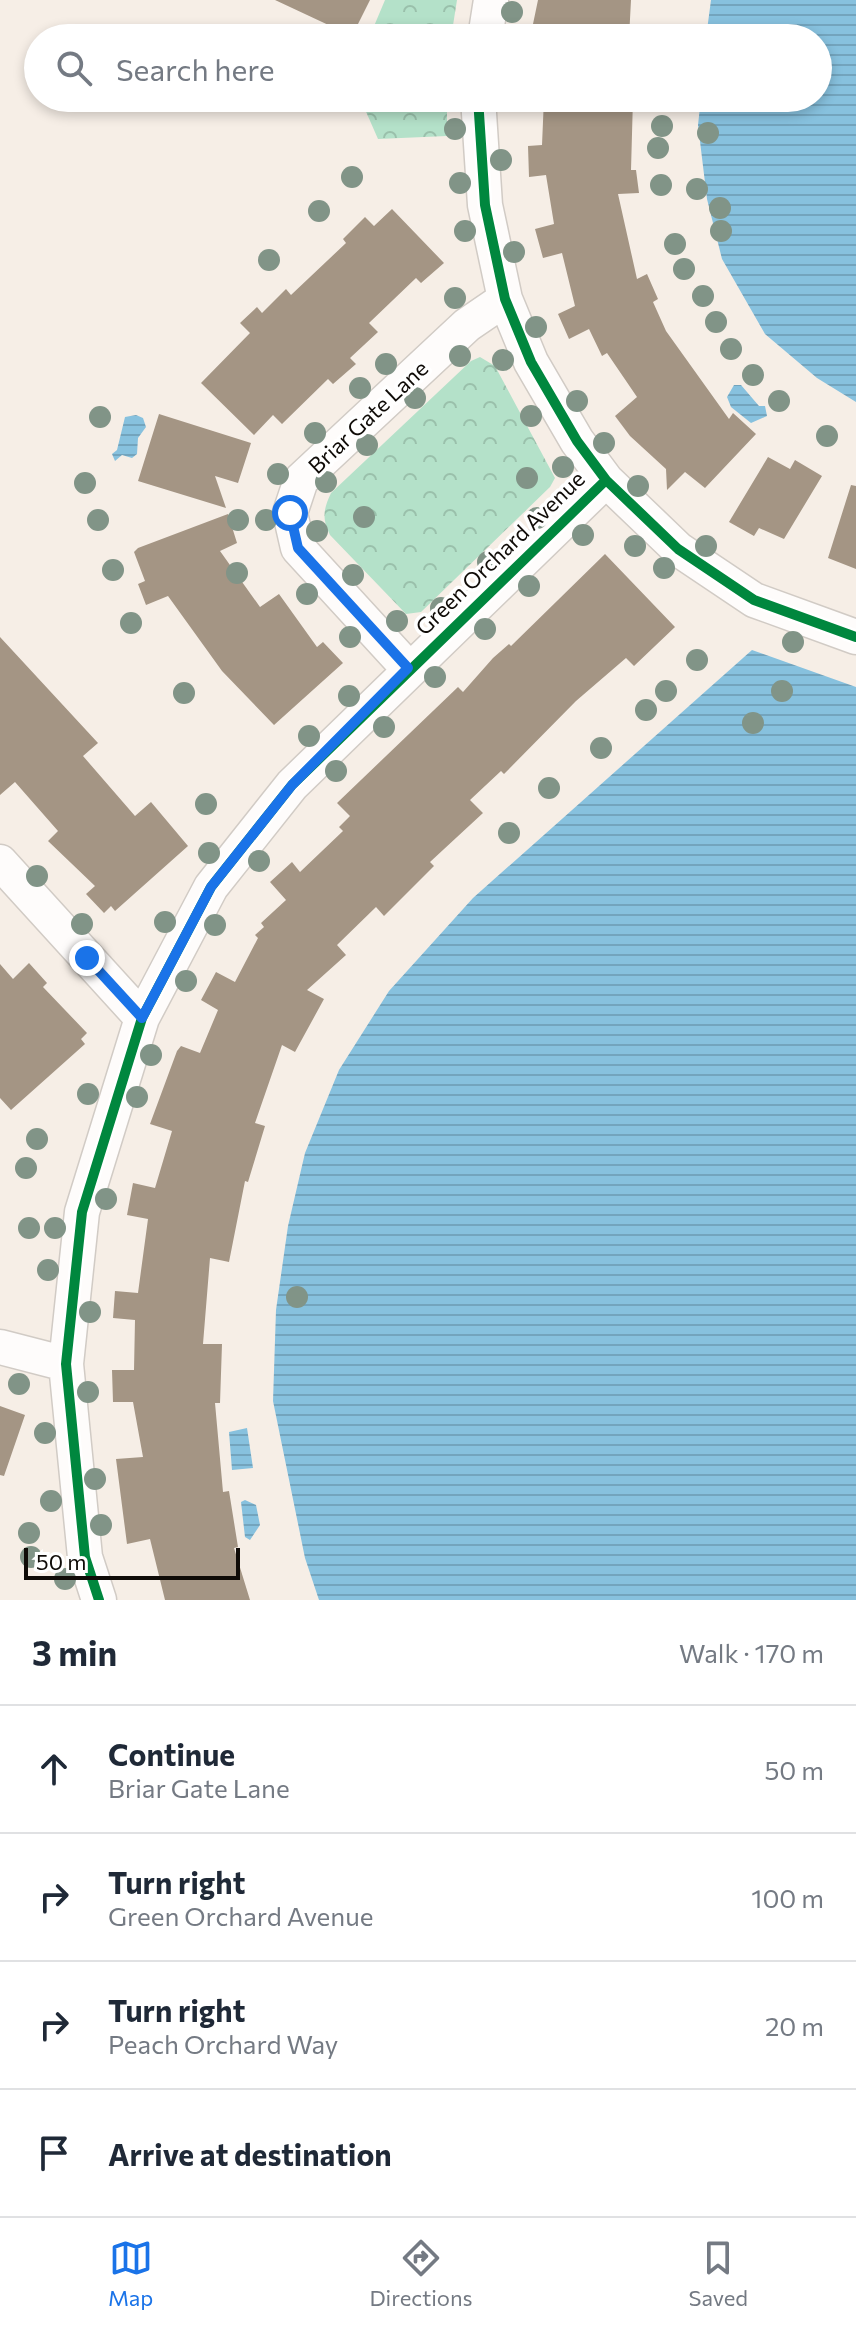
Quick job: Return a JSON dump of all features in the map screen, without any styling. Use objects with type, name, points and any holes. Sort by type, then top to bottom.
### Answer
[{"type":"street","points":[[487,24],[491,0]]},
{"type":"street","points":[[479,112],[485,205],[505,299],[531,362],[577,441],[606,480],[678,549],[754,600],[856,637]]},
{"type":"street","name":"Briar Gate Lane","points":[[408,668],[298,548],[290,513],[301,480],[467,325],[505,299]]},
{"type":"street","name":"Green Orchard Avenue","points":[[99,1600],[85,1557],[66,1364],[82,1212],[142,1018],[211,887],[292,785],[408,668],[606,480]]},
{"type":"street","points":[[0,862],[142,1018]]},
{"type":"street","points":[[0,1347],[66,1364]]},
{"type":"green space","points":[[385,0],[457,0],[453,24],[375,24]]},
{"type":"green space","points":[[366,112],[447,112],[447,136],[378,139]]},
{"type":"green space","points":[[480,357],[495,366],[555,478],[550,487],[421,612],[406,614],[330,535],[324,514],[326,504],[331,493],[471,361]]},
{"type":"water","points":[[711,0],[856,0],[856,402],[817,378],[765,334],[722,259],[707,199],[698,125],[699,112],[832,112],[832,24],[708,24]]},
{"type":"water","points":[[734,385],[741,385],[759,406],[765,406],[767,416],[751,423],[731,407],[727,397]]},
{"type":"water","points":[[136,415],[143,418],[146,427],[138,438],[137,454],[132,458],[122,455],[115,461],[112,454],[117,450],[125,417]]},
{"type":"water","points":[[752,650],[856,687],[856,1600],[319,1600],[305,1558],[273,1401],[276,1310],[288,1226],[305,1153],[339,1070],[389,991],[473,898]]},
{"type":"water","points":[[247,1428],[253,1468],[232,1470],[229,1432]]},
{"type":"water","points":[[245,1500],[256,1505],[260,1525],[250,1540],[245,1537],[241,1502]]},
{"type":"building","points":[[275,0],[370,0],[358,24],[326,24]]},
{"type":"building","points":[[538,0],[631,0],[630,24],[533,24]]},
{"type":"building","points":[[543,112],[633,112],[631,170],[636,170],[639,193],[618,194],[637,279],[647,274],[658,299],[653,302],[666,331],[729,419],[733,413],[756,434],[705,488],[685,472],[667,490],[666,469],[630,436],[615,416],[637,397],[607,353],[602,356],[589,329],[569,339],[558,314],[575,306],[562,253],[543,258],[535,229],[554,224],[546,175],[529,177],[528,146],[542,145]]},
{"type":"building","points":[[392,209],[444,263],[421,283],[416,278],[369,323],[378,332],[350,358],[356,364],[333,384],[328,379],[282,424],[273,415],[254,435],[201,383],[250,333],[240,323],[257,307],[262,313],[286,289],[291,295],[346,243],[343,239],[365,217],[374,226]]},
{"type":"building","points":[[159,414],[251,443],[238,483],[215,476],[226,508],[138,481]]},
{"type":"building","points":[[768,457],[790,469],[795,460],[822,476],[784,539],[759,528],[754,536],[729,522]]},
{"type":"building","points":[[851,485],[856,486],[856,569],[828,558]]},
{"type":"building","points":[[228,514],[237,543],[220,551],[260,607],[279,594],[317,647],[323,642],[343,663],[274,725],[222,671],[168,596],[146,605],[138,584],[145,581],[134,552],[138,548]]},
{"type":"building","points":[[605,554],[675,627],[634,666],[626,658],[576,701],[504,774],[501,771],[470,800],[483,813],[430,862],[434,866],[384,916],[376,907],[337,945],[346,955],[307,990],[324,999],[295,1052],[282,1045],[255,1123],[265,1126],[248,1182],[245,1181],[229,1262],[210,1258],[203,1344],[222,1344],[220,1403],[215,1403],[223,1492],[229,1491],[238,1547],[234,1548],[250,1600],[165,1600],[150,1539],[127,1544],[116,1459],[143,1457],[133,1402],[113,1402],[112,1370],[134,1370],[135,1320],[113,1318],[115,1291],[138,1293],[148,1219],[127,1215],[133,1183],[155,1188],[172,1131],[150,1124],[177,1051],[181,1046],[200,1053],[218,1010],[201,1000],[216,972],[235,982],[258,938],[255,935],[264,927],[261,923],[286,900],[270,882],[292,862],[300,872],[343,831],[339,827],[350,816],[337,803],[458,687],[463,692],[493,658],[509,644],[511,646]]},
{"type":"building","points":[[0,637],[98,743],[83,756],[135,816],[151,802],[188,846],[115,911],[111,906],[104,913],[86,894],[95,886],[48,841],[58,831],[15,782],[0,795]]},
{"type":"building","points":[[29,963],[47,983],[43,987],[87,1033],[81,1039],[85,1044],[11,1110],[0,1098],[0,964],[13,979]]},
{"type":"building","points":[[0,1406],[25,1415],[4,1476],[0,1475]]},
{"type":"cycle path","points":[[479,112],[485,205],[505,299],[531,362],[577,441],[606,480],[678,549],[754,600],[856,637]]},
{"type":"cycle path","points":[[99,1600],[85,1557],[66,1364],[82,1212],[142,1018],[211,887],[292,785],[606,480]]},
{"type":"route","points":[[87,958],[142,1018],[211,887],[292,785],[408,668],[298,548],[290,513]]}]
